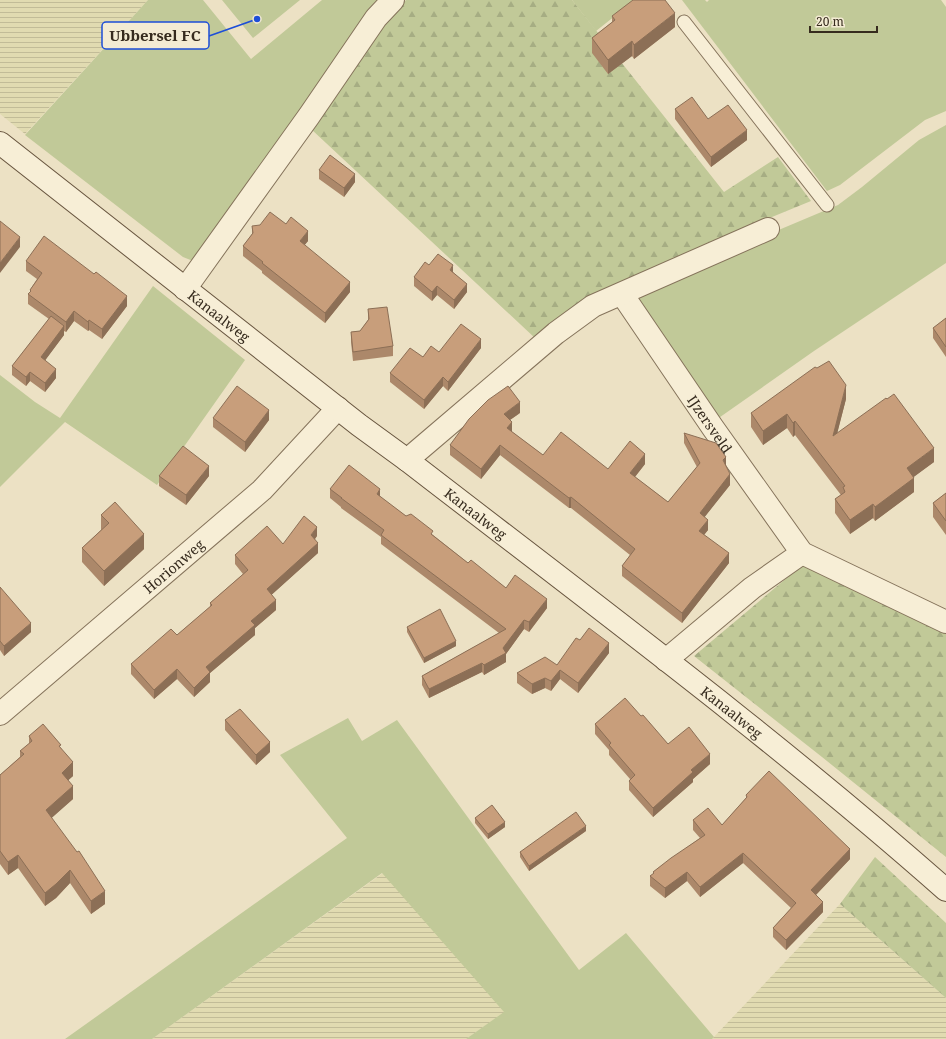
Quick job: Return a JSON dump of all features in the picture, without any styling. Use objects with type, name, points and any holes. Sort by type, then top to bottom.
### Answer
[{"type":"street","points":[[185,288],[309,116],[376,18],[393,0]]},
{"type":"street","name":"Kanaalweg","points":[[0,143],[359,425],[407,460],[691,679],[888,839],[946,890]]},
{"type":"street","points":[[407,460],[556,333],[593,306],[768,230]]},
{"type":"street","name":"IJzersveld","points":[[622,294],[713,428],[802,553],[946,622]]},
{"type":"street","name":"Horionweg","points":[[0,714],[262,490],[338,408]]},
{"type":"street","points":[[666,660],[752,588],[802,553]]},
{"type":"lane","points":[[684,22],[827,205]]},
{"type":"shaded area","points":[[0,0],[148,0],[25,134],[0,114]]},
{"type":"shaded area","points":[[383,873],[505,1012],[466,1039],[152,1039]]},
{"type":"shaded area","points":[[840,904],[946,998],[946,1039],[712,1039]]},
{"type":"green space","points":[[148,0],[203,0],[251,59],[322,0],[377,0],[193,261],[183,257],[25,135]]},
{"type":"green space","points":[[222,0],[300,0],[253,38]]},
{"type":"green space","points":[[406,0],[572,0],[724,192],[778,157],[811,201],[772,217],[631,283],[536,339],[311,129],[383,26]]},
{"type":"green space","points":[[572,0],[635,0],[596,31]]},
{"type":"green space","points":[[682,0],[705,0],[707,2],[709,0],[941,0],[946,7],[946,111],[925,120],[840,185],[827,191]]},
{"type":"green space","points":[[946,125],[946,263],[814,351],[713,422],[637,298],[762,237],[838,205],[919,140]]},
{"type":"green space","points":[[153,286],[245,360],[157,485],[65,422],[0,487],[0,375],[35,402],[60,418]]},
{"type":"green space","points":[[807,561],[946,632],[946,857],[694,656]]},
{"type":"green space","points":[[348,718],[362,741],[397,720],[579,970],[626,933],[714,1037],[712,1039],[466,1039],[504,1012],[382,873],[152,1039],[65,1039],[347,838],[280,755]]},
{"type":"green space","points":[[875,857],[946,923],[946,998],[840,904]]},
{"type":"building","points":[[633,0],[665,0],[675,13],[634,45],[632,41],[608,60],[592,38],[615,20],[612,16]]},
{"type":"building","points":[[692,97],[708,119],[728,105],[747,130],[711,157],[675,109]]},
{"type":"building","points":[[330,155],[355,174],[344,188],[319,170]]},
{"type":"building","points":[[270,212],[286,224],[291,217],[308,231],[300,241],[350,282],[325,313],[243,246],[253,233],[252,226],[260,225]]},
{"type":"building","points":[[0,221],[20,237],[0,263]]},
{"type":"building","points":[[44,236],[94,274],[96,272],[127,296],[102,329],[89,320],[88,322],[74,311],[66,322],[28,294],[42,273],[26,261]]},
{"type":"building","points":[[438,254],[453,265],[450,270],[467,284],[454,300],[437,286],[432,292],[414,277],[425,262],[429,265]]},
{"type":"building","points":[[387,307],[393,346],[353,352],[351,332],[360,331],[369,319],[368,309]]},
{"type":"building","points":[[51,316],[64,326],[41,357],[56,369],[45,383],[30,372],[26,377],[12,366]]},
{"type":"building","points":[[946,318],[946,347],[933,328]]},
{"type":"building","points":[[461,324],[481,339],[448,382],[443,377],[424,400],[390,373],[410,348],[423,357],[431,346],[439,352]]},
{"type":"building","points":[[829,361],[846,385],[833,436],[886,398],[887,399],[894,394],[934,448],[907,468],[914,478],[875,507],[873,504],[850,520],[835,499],[845,492],[843,487],[845,486],[795,421],[793,423],[787,414],[763,431],[751,413],[815,367],[817,368]]},
{"type":"building","points":[[237,386],[269,410],[245,442],[213,418]]},
{"type":"building","points":[[508,386],[520,402],[504,414],[512,422],[507,428],[543,455],[561,432],[608,469],[630,441],[645,454],[630,473],[668,502],[700,463],[684,433],[716,443],[726,457],[723,460],[730,474],[700,513],[708,520],[699,531],[729,553],[682,613],[622,566],[635,549],[571,497],[569,498],[500,445],[481,469],[450,445],[469,419],[488,400]]},
{"type":"building","points":[[183,446],[209,466],[186,495],[159,476]]},
{"type":"building","points":[[349,465],[380,489],[377,494],[406,516],[411,514],[433,531],[431,534],[468,563],[471,560],[506,588],[515,575],[547,599],[529,622],[524,620],[503,648],[506,653],[484,665],[482,663],[429,689],[422,676],[506,629],[381,535],[384,530],[330,489]]},
{"type":"building","points":[[946,493],[946,521],[933,503]]},
{"type":"building","points":[[115,502],[144,534],[104,571],[82,548],[109,523],[101,515]]},
{"type":"building","points":[[304,516],[317,527],[311,535],[318,543],[267,589],[276,600],[251,621],[255,625],[206,667],[210,672],[194,688],[177,669],[154,690],[131,664],[171,629],[177,635],[212,605],[210,603],[248,570],[235,555],[267,526],[283,544]]},
{"type":"building","points":[[0,587],[31,623],[4,646],[0,641]]},
{"type":"building","points":[[440,609],[456,641],[424,658],[407,627]]},
{"type":"building","points":[[589,628],[609,643],[578,683],[560,670],[551,681],[545,678],[532,684],[517,673],[545,657],[557,665],[576,638],[580,640]]},
{"type":"building","points":[[625,698],[641,716],[643,715],[668,744],[689,727],[710,754],[691,770],[693,772],[653,808],[629,781],[635,775],[609,745],[611,743],[595,724]]},
{"type":"building","points":[[240,709],[270,742],[256,755],[225,720]]},
{"type":"building","points":[[43,724],[73,762],[62,773],[73,786],[46,810],[77,852],[79,851],[105,891],[91,901],[70,870],[45,893],[18,855],[8,862],[0,851],[0,775],[24,754],[20,751],[32,741],[29,736]]},
{"type":"building","points":[[769,771],[850,849],[811,890],[823,902],[786,940],[773,928],[796,903],[743,853],[700,887],[687,872],[665,888],[650,876],[671,858],[705,835],[693,820],[708,808],[722,825],[747,797],[746,795]]},
{"type":"building","points":[[492,805],[505,822],[488,834],[475,818]]},
{"type":"building","points":[[576,812],[586,826],[529,866],[520,852]]},
{"type":"place","name":"Ubbersel FC","points":[[257,19]]}]
